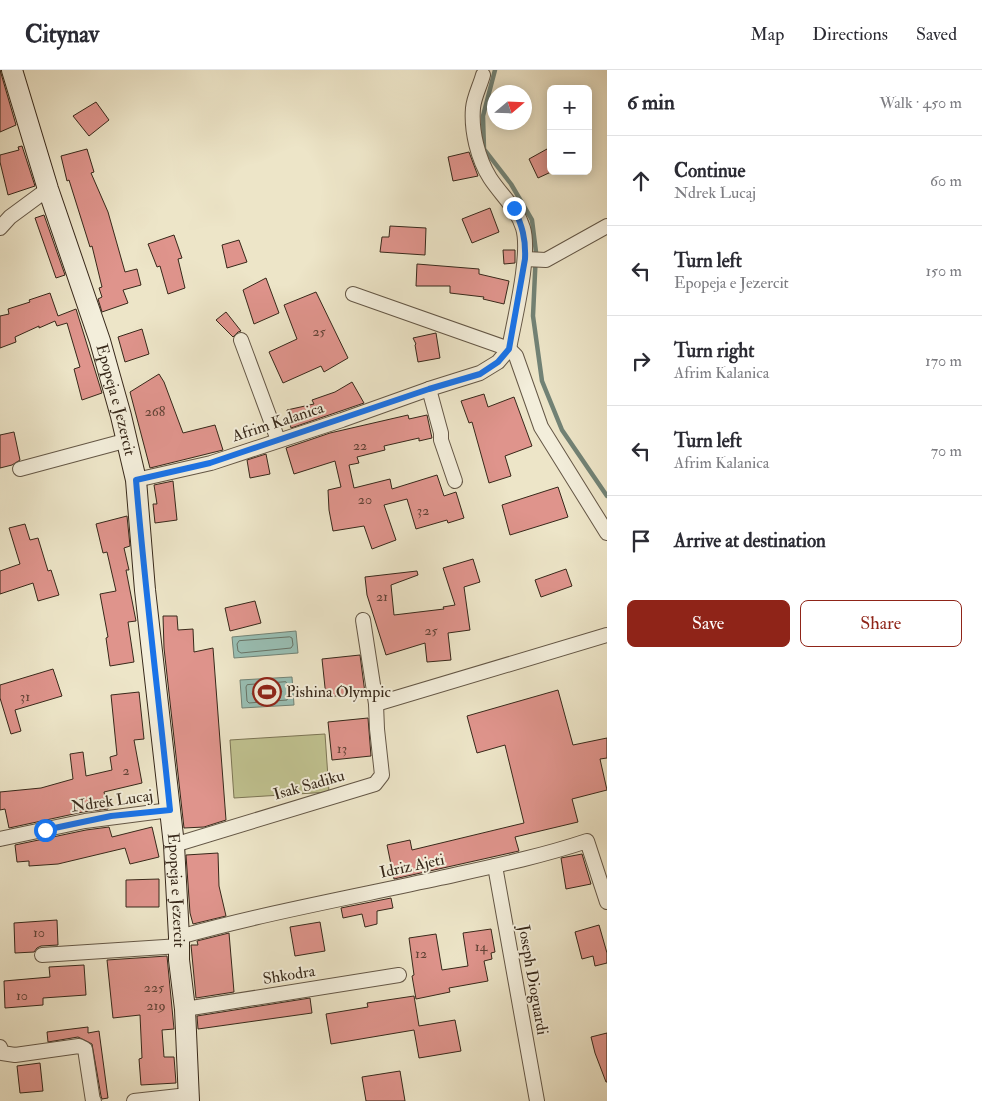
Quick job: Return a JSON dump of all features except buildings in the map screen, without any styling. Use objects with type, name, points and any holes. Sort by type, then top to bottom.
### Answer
[{"type":"main road","name":"Epopeja e Jezercit","points":[[12,70],[48,189],[100,342],[128,440],[136,480],[145,590],[157,681],[174,845],[180,942],[179,960],[185,1010],[189,1098]]},
{"type":"street","points":[[483,75],[473,108],[475,137],[481,162],[490,178],[514,208],[523,229],[528,259],[509,349]]},
{"type":"street","points":[[0,228],[10,216],[48,189]]},
{"type":"street","points":[[528,259],[546,260],[607,226]]},
{"type":"street","points":[[353,294],[509,349],[516,356],[541,427],[607,533]]},
{"type":"street","points":[[241,340],[278,440]]},
{"type":"street","name":"Afrim Kalanica","points":[[136,480],[210,463],[429,389],[480,374],[498,362],[509,349]]},
{"type":"street","points":[[429,389],[441,433],[441,440],[455,482]]},
{"type":"street","points":[[20,469],[128,440]]},
{"type":"street","name":"Isak Sadiku","points":[[174,845],[375,784],[382,775],[376,704],[363,620]]},
{"type":"street","points":[[376,704],[607,634]]},
{"type":"street","name":"Ndrek Lucaj","points":[[0,839],[94,819],[170,810]]},
{"type":"street","name":"Idriz Ajeti","points":[[42,955],[180,942],[246,920],[495,866],[554,852],[587,841],[607,902]]},
{"type":"street","name":"Joseph Dioguardi","points":[[495,866],[537,1101]]},
{"type":"street","name":"Shkodra","points":[[185,1010],[399,976]]},
{"type":"street","points":[[0,1047],[2,1053],[15,1055],[79,1046],[85,1049],[94,1101]]},
{"type":"street","points":[[134,1101],[189,1098]]},
{"type":"green space","points":[[325,734],[329,792],[234,798],[230,740]]},
{"type":"water","points":[[296,631],[298,653],[234,658],[232,637]]},
{"type":"water","name":"Pishina Olympic","points":[[292,677],[294,705],[242,708],[240,680]]},
{"type":"waterway","points":[[495,70],[483,116],[484,149],[511,184],[532,220],[536,252],[533,316],[542,381],[562,430],[607,496]]},
{"type":"place","name":"Pishina Olympic","points":[[267,692]]},
{"type":"route","points":[[45,830],[111,816],[170,810],[157,681],[145,590],[136,480],[210,463],[342,420],[429,389],[480,374],[498,362],[509,349],[525,259],[526,247],[523,229],[514,208]]}]
